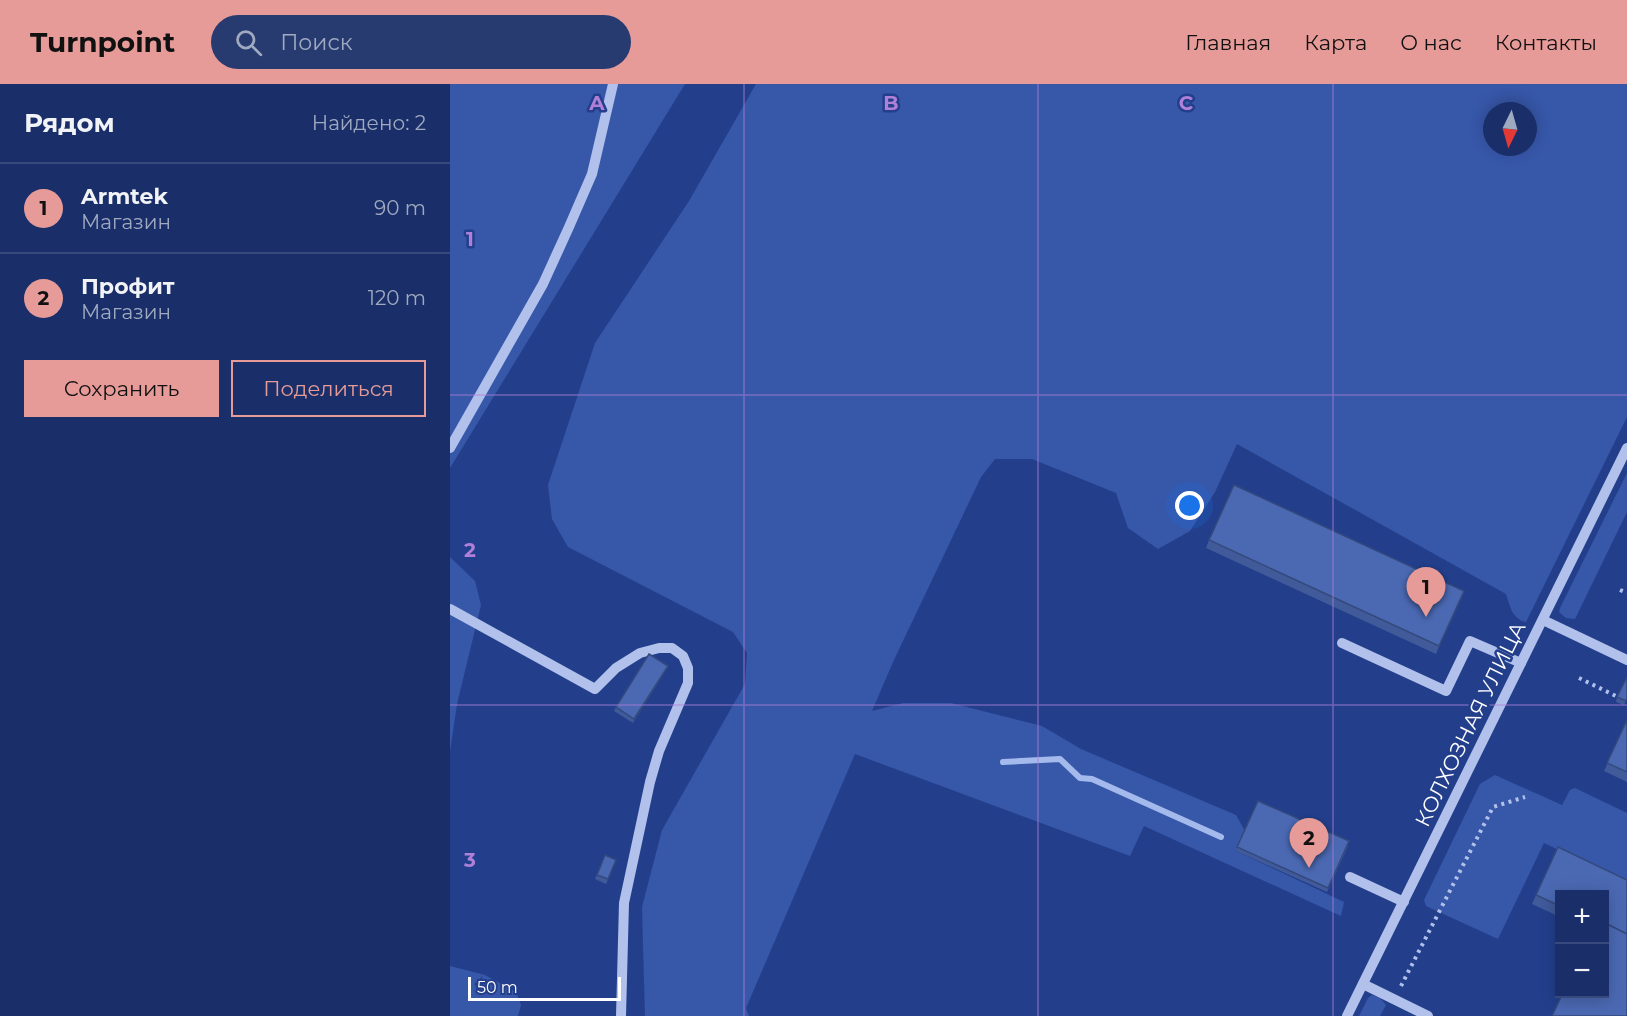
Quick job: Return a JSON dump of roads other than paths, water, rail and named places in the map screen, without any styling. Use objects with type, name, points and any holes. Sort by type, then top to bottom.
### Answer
[{"type":"street","points":[[450,448],[543,284],[569,227],[592,174],[613,84]]},
{"type":"street","name":"КОЛХОЗНАЯ УЛИЦА","points":[[1347,1016],[1627,448]]},
{"type":"street","points":[[450,609],[594,689],[616,668],[640,653],[658,648],[672,648],[683,656],[688,668],[688,683],[659,751],[650,782],[624,903],[621,1016]]},
{"type":"street","points":[[1543,620],[1627,660]]},
{"type":"street","points":[[1342,643],[1446,691],[1470,641],[1521,663]]},
{"type":"street","points":[[1350,877],[1404,902]]},
{"type":"street","points":[[1363,984],[1428,1016]]},
{"type":"waterway","points":[[1003,762],[1060,759],[1080,778],[1092,779],[1221,837]]},
{"type":"place","name":"Armtek","points":[[1426,617]]},
{"type":"place","name":"Профит","points":[[1309,868]]}]
